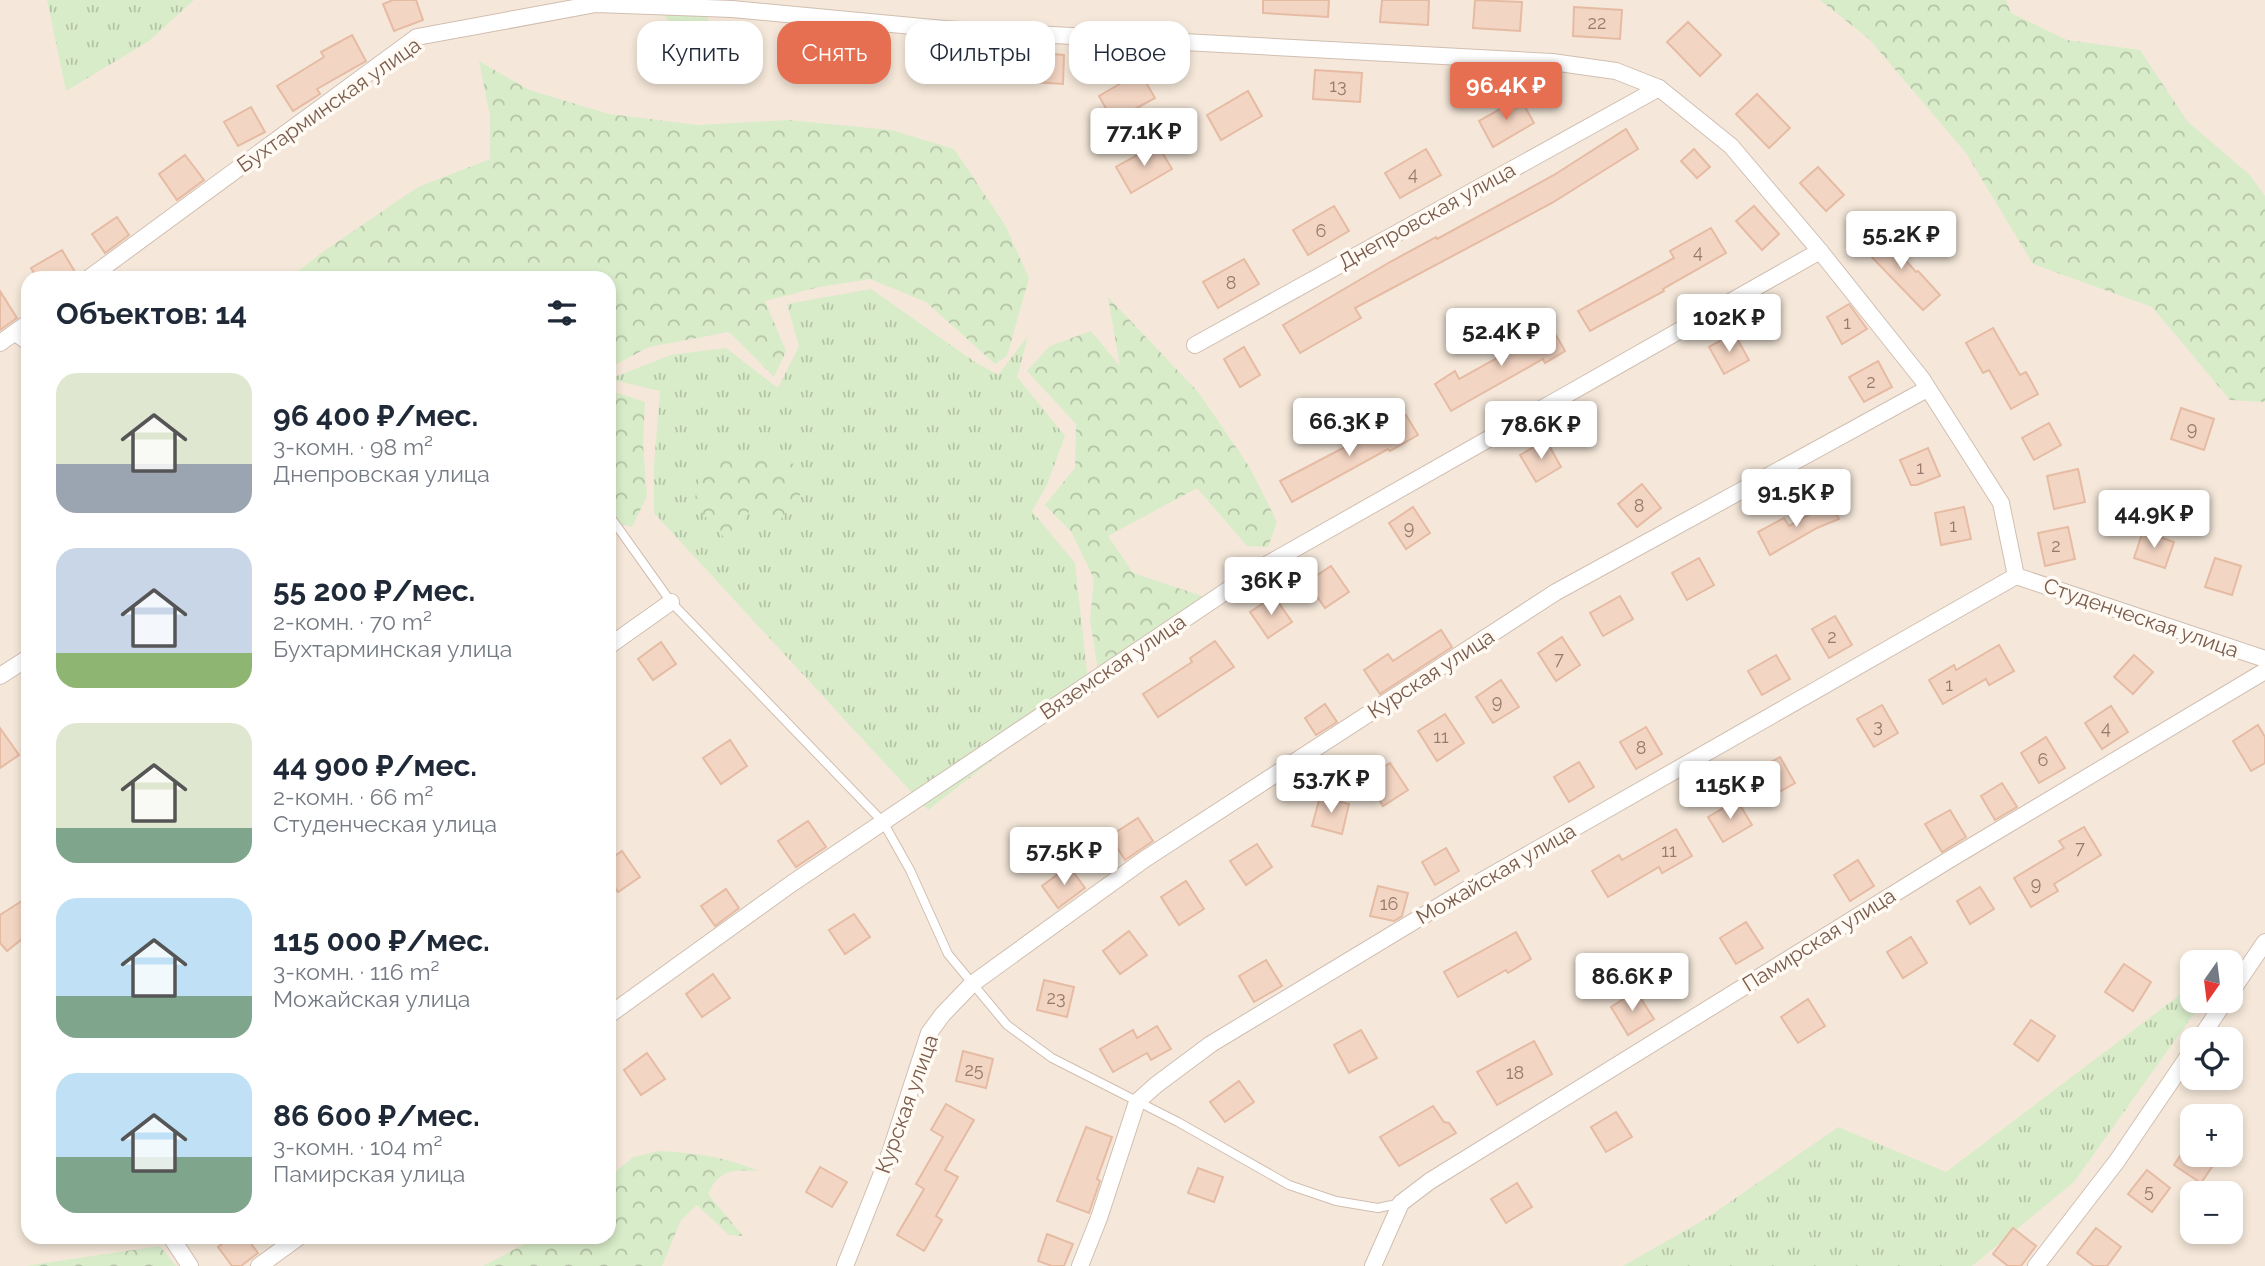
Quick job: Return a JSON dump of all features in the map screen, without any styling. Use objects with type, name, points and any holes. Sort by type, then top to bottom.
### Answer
[{"type":"street","name":"Бухтарминская улица","points":[[98,271],[416,37],[596,4],[732,9],[944,29],[1552,62],[1616,71],[1659,88],[1731,146],[1821,251],[1927,389],[2001,503],[2016,576]]},
{"type":"street","name":"Днепровская улица","points":[[1195,345],[1659,88]]},
{"type":"street","name":"Вяземская улица","points":[[616,1010],[791,884],[1259,569],[1821,251]]},
{"type":"street","points":[[6,339],[21,328]]},
{"type":"street","name":"Курская улица","points":[[845,1266],[890,1153],[929,1033],[972,984],[1145,859],[1556,592],[1927,389]]},
{"type":"street","name":"Студенческая улица","points":[[2016,576],[2265,659]]},
{"type":"street","name":"Можайская улица","points":[[1137,1102],[1156,1084],[1211,1044],[1441,905],[2016,576]]},
{"type":"street","points":[[616,641],[671,602]]},
{"type":"street","points":[[0,676],[21,662]]},
{"type":"street","name":"Памирская улица","points":[[1373,1266],[1401,1203],[1430,1181],[1947,861],[2265,671]]},
{"type":"street","points":[[2244,973],[2265,942]]},
{"type":"street","points":[[2036,1266],[2117,1161],[2180,1068]]},
{"type":"street","points":[[1080,1266],[1099,1218],[1137,1102]]},
{"type":"street","points":[[176,1244],[191,1266]]},
{"type":"street","points":[[259,1266],[289,1244]]},
{"type":"lane","points":[[616,525],[671,602],[883,822],[910,870],[948,954],[1007,1025],[1052,1058],[1178,1122],[1289,1185],[1336,1201],[1367,1207],[1378,1208],[1401,1203]]},
{"type":"shaded area","points":[[0,0],[2265,0],[2265,1266],[0,1266]]},
{"type":"green space","points":[[47,0],[194,0],[149,41],[66,91]]},
{"type":"green space","points":[[653,0],[708,0],[708,21],[668,21]]},
{"type":"green space","points":[[1820,0],[2006,0],[2011,13],[2067,40],[2140,50],[2188,122],[2250,175],[2265,196],[2265,402],[2230,400],[2152,307],[2033,264],[1966,153],[1869,39]]},
{"type":"green space","points":[[479,61],[529,90],[609,114],[698,125],[788,120],[891,130],[954,149],[1005,225],[1029,278],[1007,356],[995,364],[926,302],[870,279],[819,287],[765,301],[786,351],[774,377],[729,332],[649,347],[616,364],[616,271],[298,271],[418,187],[490,159],[490,116]]},
{"type":"green space","points":[[871,289],[975,362],[998,375],[1028,336],[1017,377],[1065,436],[1047,485],[1032,511],[1075,563],[1088,681],[1070,700],[928,810],[654,513],[654,465],[660,391],[616,381],[616,376],[671,355],[726,348],[778,388],[799,346],[787,304]]},
{"type":"green space","points":[[1108,297],[1199,393],[1250,468],[1277,522],[1268,547],[1247,546],[1197,488],[1108,536],[1133,573],[1214,600],[1099,677],[1090,620],[1094,579],[1072,533],[1045,505],[1075,468],[1076,424],[1027,371],[1050,346],[1091,331],[1120,366]]},
{"type":"green space","points":[[616,392],[645,402],[643,445],[647,496],[632,527],[616,523]]},
{"type":"green space","points":[[754,451],[800,466],[806,487],[774,528],[753,504],[731,545],[694,504],[701,467]]},
{"type":"green space","points":[[2180,995],[2180,1013],[2194,1013],[2184,1027],[2180,1027],[2180,1033],[2074,1182],[1972,1266],[1623,1266],[1707,1218],[1838,1127],[1946,1172]]},
{"type":"green space","points":[[660,1151],[686,1153],[711,1156],[759,1171],[729,1172],[718,1179],[708,1194],[743,1236],[729,1235],[697,1205],[681,1220],[662,1266],[483,1266],[525,1244],[616,1244],[616,1171],[633,1157]]},
{"type":"green space","points":[[160,1246],[176,1266],[26,1266],[38,1264]]},
{"type":"building","points":[[393,0],[416,0],[423,20],[394,31],[383,4]]},
{"type":"building","points":[[1263,0],[1329,0],[1328,17],[1263,13]]},
{"type":"building","points":[[1382,0],[1429,0],[1428,25],[1380,22]]},
{"type":"building","points":[[1475,0],[1522,2],[1520,31],[1473,28]]},
{"type":"building","points":[[1574,7],[1622,10],[1620,39],[1573,36]]},
{"type":"building","points":[[1688,22],[1721,55],[1700,76],[1667,42]]},
{"type":"building","points":[[352,35],[366,61],[317,89],[320,94],[293,111],[277,86],[324,57],[321,52]]},
{"type":"building","points":[[1055,54],[1064,55],[1063,84],[1055,84]]},
{"type":"building","points":[[1315,70],[1362,73],[1360,102],[1313,99]]},
{"type":"building","points":[[1120,84],[1147,84],[1155,98],[1113,121],[1099,96]]},
{"type":"building","points":[[1248,91],[1262,116],[1221,140],[1207,115]]},
{"type":"building","points":[[1757,94],[1790,128],[1769,148],[1736,114]]},
{"type":"building","points":[[1520,98],[1534,123],[1493,147],[1479,121]]},
{"type":"building","points":[[251,107],[265,132],[238,146],[224,122]]},
{"type":"building","points":[[1626,129],[1638,149],[1552,203],[1355,308],[1361,318],[1300,353],[1283,325],[1390,262],[1554,175]]},
{"type":"building","points":[[1157,144],[1172,169],[1131,193],[1116,167]]},
{"type":"building","points":[[1426,149],[1441,175],[1400,198],[1385,173]]},
{"type":"building","points":[[1694,149],[1710,167],[1697,178],[1681,161]]},
{"type":"building","points":[[185,155],[204,180],[177,200],[159,174]]},
{"type":"building","points":[[1818,167],[1844,195],[1826,211],[1800,183]]},
{"type":"building","points":[[1334,206],[1349,231],[1308,255],[1293,230]]},
{"type":"building","points":[[1754,206],[1779,234],[1762,250],[1736,221]]},
{"type":"building","points":[[117,217],[129,235],[105,253],[92,234]]},
{"type":"building","points":[[1711,228],[1726,253],[1663,289],[1664,291],[1590,331],[1578,311],[1674,258],[1670,251]]},
{"type":"building","points":[[1880,231],[1940,295],[1923,310],[1862,247]]},
{"type":"building","points":[[62,250],[74,271],[33,271],[31,268]]},
{"type":"building","points":[[1244,259],[1259,284],[1218,308],[1203,282]]},
{"type":"building","points":[[0,291],[17,318],[0,330]]},
{"type":"building","points":[[1849,304],[1867,329],[1842,344],[1827,317]]},
{"type":"building","points":[[1549,323],[1565,351],[1545,363],[1543,359],[1451,411],[1435,384],[1455,371],[1459,379],[1531,339],[1529,335]]},
{"type":"building","points":[[1993,328],[2020,375],[2026,372],[2038,394],[2011,409],[1989,370],[1983,373],[1966,343]]},
{"type":"building","points":[[1734,333],[1749,360],[1724,374],[1709,347]]},
{"type":"building","points":[[1244,347],[1260,375],[1240,387],[1224,359]]},
{"type":"building","points":[[1878,361],[1892,387],[1864,402],[1849,377]]},
{"type":"building","points":[[2181,408],[2214,419],[2204,450],[2171,439]]},
{"type":"building","points":[[1406,415],[1418,435],[1292,502],[1280,481]]},
{"type":"building","points":[[2049,423],[2061,445],[2034,460],[2022,438]]},
{"type":"building","points":[[1546,440],[1561,467],[1536,482],[1520,455]]},
{"type":"building","points":[[1928,448],[1940,476],[1911,485],[1900,460]]},
{"type":"building","points":[[2078,469],[2085,502],[2054,509],[2047,476]]},
{"type":"building","points":[[1642,484],[1661,508],[1637,527],[1618,504]]},
{"type":"building","points":[[1830,503],[1839,519],[1817,528],[1770,555],[1758,532],[1784,518],[1789,526]]},
{"type":"building","points":[[1413,507],[1430,533],[1406,549],[1389,523]]},
{"type":"building","points":[[1964,507],[1971,539],[1941,545],[1935,513]]},
{"type":"building","points":[[2068,527],[2075,559],[2045,566],[2038,533]]},
{"type":"building","points":[[2143,531],[2174,542],[2165,568],[2134,558]]},
{"type":"building","points":[[1699,558],[1714,585],[1687,600],[1672,573]]},
{"type":"building","points":[[2215,558],[2241,566],[2232,595],[2205,587]]},
{"type":"building","points":[[1331,566],[1349,592],[1325,608],[1307,582]]},
{"type":"building","points":[[1274,596],[1292,622],[1268,638],[1250,612]]},
{"type":"building","points":[[1620,596],[1633,619],[1603,636],[1590,613]]},
{"type":"building","points":[[1835,616],[1852,645],[1829,658],[1812,629]]},
{"type":"building","points":[[1441,630],[1452,647],[1380,694],[1364,670],[1388,654],[1393,661]]},
{"type":"building","points":[[1562,637],[1580,665],[1556,681],[1538,653]]},
{"type":"building","points":[[1215,641],[1234,667],[1158,717],[1143,694],[1192,662],[1190,658]]},
{"type":"building","points":[[661,642],[676,664],[653,680],[638,659]]},
{"type":"building","points":[[1999,645],[2014,671],[1989,685],[1986,679],[1943,704],[1929,680],[1954,665],[1956,670]]},
{"type":"building","points":[[1776,655],[1790,679],[1762,695],[1748,671]]},
{"type":"building","points":[[2134,655],[2153,672],[2133,694],[2114,677]]},
{"type":"building","points":[[1501,680],[1519,707],[1493,723],[1476,697]]},
{"type":"building","points":[[1325,704],[1337,722],[1316,735],[1305,718]]},
{"type":"building","points":[[1882,705],[1898,733],[1874,747],[1857,719]]},
{"type":"building","points":[[2111,706],[2128,732],[2102,749],[2085,723]]},
{"type":"building","points":[[1445,714],[1464,743],[1437,761],[1418,731]]},
{"type":"building","points":[[2258,725],[2265,737],[2265,763],[2251,771],[2233,741]]},
{"type":"building","points":[[1646,727],[1662,754],[1636,769],[1620,742]]},
{"type":"building","points":[[0,728],[19,755],[0,768]]},
{"type":"building","points":[[2046,737],[2065,768],[2039,783],[2021,753]]},
{"type":"building","points":[[730,740],[747,766],[721,784],[703,758]]},
{"type":"building","points":[[1780,757],[1795,783],[1763,801],[1748,775]]},
{"type":"building","points":[[1579,762],[1594,787],[1569,802],[1554,777]]},
{"type":"building","points":[[1390,763],[1408,790],[1383,806],[1366,779]]},
{"type":"building","points":[[2002,783],[2017,807],[1995,820],[1981,796]]},
{"type":"building","points":[[1320,797],[1349,804],[1342,834],[1312,826]]},
{"type":"building","points":[[1737,800],[1752,825],[1723,842],[1708,817]]},
{"type":"building","points":[[1950,810],[1966,837],[1942,852],[1925,824]]},
{"type":"building","points":[[1138,818],[1153,841],[1125,860],[1110,836]]},
{"type":"building","points":[[808,821],[826,847],[796,867],[778,841]]},
{"type":"building","points":[[2084,827],[2101,855],[2054,884],[2058,891],[2031,907],[2014,878],[2064,848],[2059,841]]},
{"type":"building","points":[[1676,829],[1692,856],[1662,873],[1659,867],[1608,897],[1592,871],[1619,855],[1622,860]]},
{"type":"building","points":[[1257,844],[1272,867],[1246,885],[1230,861]]},
{"type":"building","points":[[1446,848],[1459,871],[1435,885],[1422,862]]},
{"type":"building","points":[[622,851],[640,877],[618,892],[616,889],[616,855]]},
{"type":"building","points":[[1858,860],[1874,886],[1850,901],[1834,875]]},
{"type":"building","points":[[1069,866],[1085,888],[1058,908],[1042,886]]},
{"type":"building","points":[[1186,881],[1204,909],[1179,925],[1161,897]]},
{"type":"building","points":[[1378,886],[1408,893],[1402,916],[1394,921],[1370,916]]},
{"type":"building","points":[[1980,887],[1994,909],[1970,924],[1957,901]]},
{"type":"building","points":[[726,889],[739,908],[715,926],[701,906]]},
{"type":"building","points":[[21,902],[21,940],[7,951],[0,943],[0,915]]},
{"type":"building","points":[[854,914],[870,937],[845,954],[829,930]]},
{"type":"building","points":[[1746,922],[1763,948],[1736,964],[1720,938]]},
{"type":"building","points":[[1129,931],[1147,955],[1120,974],[1103,951]]},
{"type":"building","points":[[1516,932],[1531,959],[1458,997],[1444,972]]},
{"type":"building","points":[[1911,937],[1927,963],[1903,978],[1887,952]]},
{"type":"building","points":[[1266,960],[1282,986],[1254,1002],[1239,976]]},
{"type":"building","points":[[2124,964],[2151,982],[2133,1011],[2105,992]]},
{"type":"building","points":[[713,974],[730,998],[702,1017],[686,994]]},
{"type":"building","points":[[1044,980],[1074,987],[1067,1017],[1037,1010]]},
{"type":"building","points":[[1636,991],[1654,1019],[1628,1035],[1611,1007]]},
{"type":"building","points":[[1808,999],[1825,1026],[1798,1043],[1781,1017]]},
{"type":"building","points":[[2031,1020],[2055,1036],[2038,1061],[2014,1044]]},
{"type":"building","points":[[1157,1026],[1171,1049],[1151,1060],[1147,1053],[1113,1072],[1100,1049],[1133,1030],[1137,1038]]},
{"type":"building","points":[[1361,1030],[1377,1058],[1349,1073],[1334,1045]]},
{"type":"building","points":[[1534,1041],[1552,1074],[1497,1105],[1477,1072]]},
{"type":"building","points":[[963,1051],[993,1059],[986,1088],[956,1081]]},
{"type":"building","points":[[647,1053],[665,1079],[641,1095],[624,1070]]},
{"type":"building","points":[[1239,1081],[1254,1102],[1225,1122],[1210,1102]]},
{"type":"building","points":[[946,1104],[974,1120],[945,1170],[958,1177],[936,1216],[942,1220],[924,1251],[897,1235],[924,1189],[916,1184],[943,1137],[931,1130]]},
{"type":"building","points":[[1433,1106],[1456,1133],[1399,1166],[1380,1137]]},
{"type":"building","points":[[1616,1112],[1632,1137],[1606,1152],[1591,1127]]},
{"type":"building","points":[[1086,1127],[1112,1137],[1097,1179],[1100,1181],[1089,1213],[1057,1201]]},
{"type":"building","points":[[2180,1156],[2180,1167],[2212,1167],[2202,1181],[2198,1181],[2174,1165]]},
{"type":"building","points":[[820,1167],[847,1182],[832,1207],[806,1192]]},
{"type":"building","points":[[1198,1168],[1223,1177],[1214,1202],[1188,1193]]},
{"type":"building","points":[[2147,1170],[2170,1188],[2152,1212],[2128,1194]]},
{"type":"building","points":[[1517,1183],[1532,1207],[1506,1223],[1491,1199]]},
{"type":"building","points":[[2013,1228],[2036,1246],[2021,1266],[2008,1266],[1993,1254]]},
{"type":"building","points":[[2096,1228],[2121,1247],[2107,1266],[2094,1266],[2077,1253]]},
{"type":"building","points":[[1047,1234],[1073,1244],[1064,1266],[1052,1266],[1038,1261]]},
{"type":"building","points":[[222,1244],[251,1244],[258,1253],[241,1266],[232,1266],[218,1247]]}]
